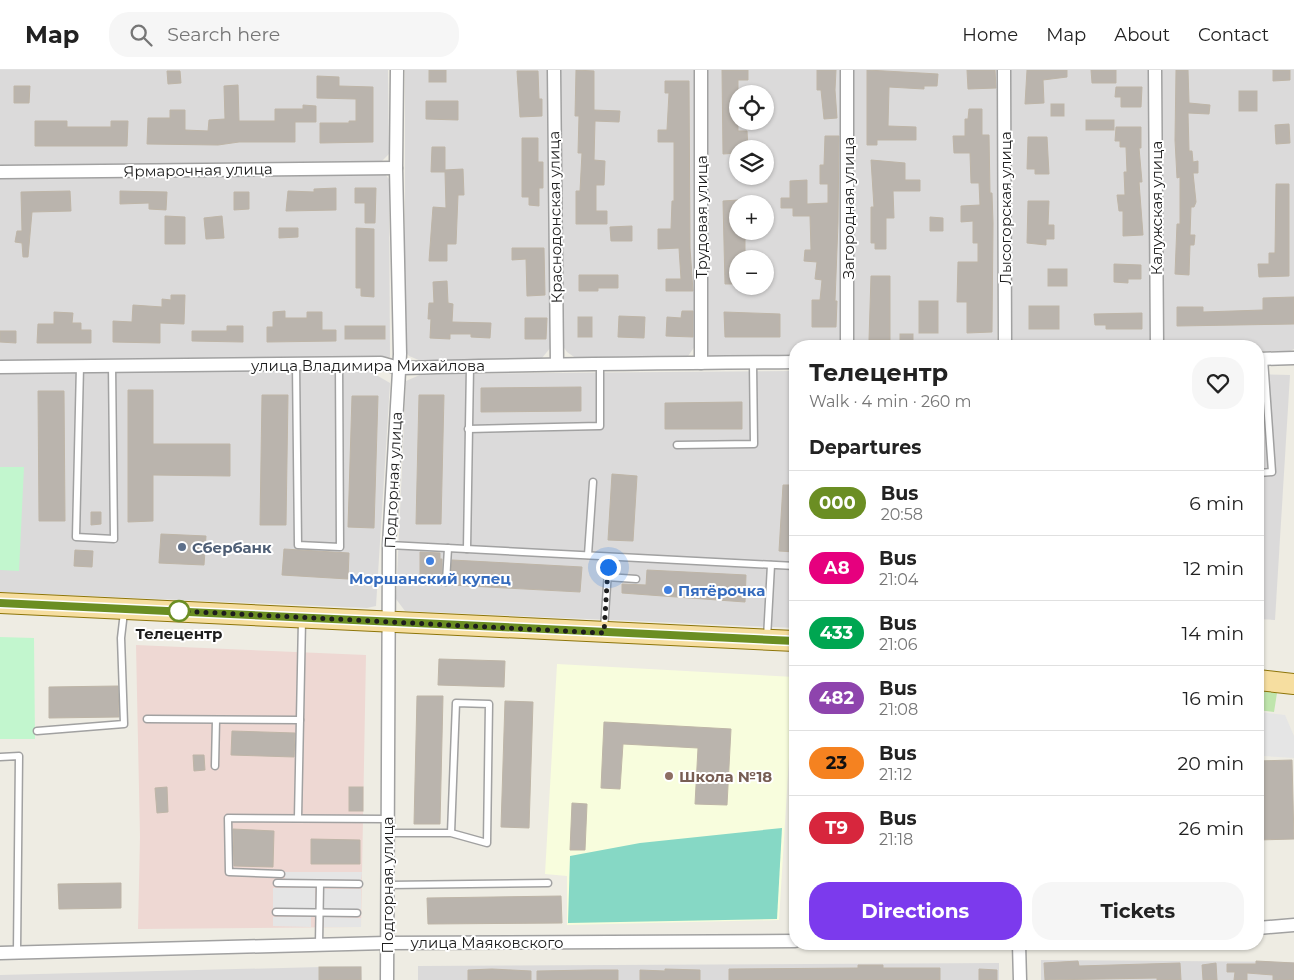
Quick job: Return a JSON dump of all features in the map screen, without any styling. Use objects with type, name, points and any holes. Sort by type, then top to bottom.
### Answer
[{"type":"main road","points":[[0,603],[789,641]]},
{"type":"main road","points":[[1264,681],[1294,684]]},
{"type":"street","name":"Подгорная улица","points":[[386,980],[389,885],[387,819],[389,545],[400,368],[396,168],[397,70]]},
{"type":"street","name":"Краснодонская улица","points":[[554,70],[557,363]]},
{"type":"street","name":"Трудовая улица","points":[[701,70],[701,363]]},
{"type":"street","name":"Загородная улица","points":[[847,70],[847,340]]},
{"type":"street","name":"Лысогорская улица","points":[[1004,70],[1005,340]]},
{"type":"street","name":"Калужская улица","points":[[1155,70],[1157,340]]},
{"type":"street","name":"Ярмарочная улица","points":[[0,172],[396,168]]},
{"type":"street","points":[[1264,359],[1294,358]]},
{"type":"street","name":"улица Владимира Михайлова","points":[[0,367],[381,363],[400,368],[557,363],[600,365],[789,362]]},
{"type":"street","points":[[1264,928],[1294,925]]},
{"type":"street","name":"улица Маяковского","points":[[0,953],[319,944],[789,941]]},
{"type":"street","points":[[1019,950],[1020,980]]},
{"type":"lane","points":[[677,445],[754,444],[753,363]]},
{"type":"lane","points":[[296,364],[298,545],[340,547],[339,364]]},
{"type":"lane","points":[[80,366],[76,537],[114,539],[112,365]]},
{"type":"lane","points":[[468,429],[600,426],[600,365]]},
{"type":"lane","points":[[467,549],[470,366]]},
{"type":"lane","points":[[1264,390],[1272,472],[1264,473]]},
{"type":"lane","points":[[588,556],[593,482]]},
{"type":"lane","points":[[389,545],[789,566]]},
{"type":"lane","points":[[446,582],[448,548]]},
{"type":"lane","points":[[604,633],[609,556]]},
{"type":"lane","points":[[767,640],[771,565]]},
{"type":"lane","points":[[607,578],[636,580]]},
{"type":"lane","points":[[37,731],[124,724],[121,638],[124,608]]},
{"type":"lane","points":[[298,818],[302,617]]},
{"type":"lane","points":[[387,834],[451,833],[487,843],[490,704],[456,703],[451,833]]},
{"type":"lane","points":[[147,720],[300,720]]},
{"type":"lane","points":[[214,766],[216,720]]},
{"type":"lane","points":[[0,757],[19,756],[17,952]]},
{"type":"lane","points":[[281,874],[229,872],[228,818],[387,819]]},
{"type":"lane","points":[[389,885],[548,883]]},
{"type":"lane","points":[[277,884],[359,884]]},
{"type":"lane","points":[[319,944],[320,884]]},
{"type":"lane","points":[[276,912],[358,913]]},
{"type":"shaded area","points":[[0,70],[388,70],[389,154],[378,165],[0,168]]},
{"type":"shaded area","points":[[405,70],[548,70],[551,347],[542,358],[421,361],[409,356],[405,350]]},
{"type":"shaded area","points":[[557,70],[696,70],[695,346],[686,359],[580,361],[567,352],[560,342]]},
{"type":"shaded area","points":[[704,70],[841,70],[841,340],[789,340],[789,359],[706,357]]},
{"type":"shaded area","points":[[849,70],[998,70],[997,340],[851,340]]},
{"type":"shaded area","points":[[1010,70],[1152,70],[1153,340],[1009,340]]},
{"type":"shaded area","points":[[1158,70],[1294,70],[1294,349],[1290,351],[1264,351],[1264,340],[1162,340]]},
{"type":"shaded area","points":[[383,172],[389,179],[390,357],[0,361],[0,176]]},
{"type":"shaded area","points":[[366,369],[390,383],[376,606],[367,608],[0,592],[0,371]]},
{"type":"shaded area","points":[[789,371],[789,628],[405,611],[396,599],[406,381],[422,374]]},
{"type":"shaded area","points":[[1264,374],[1290,375],[1275,620],[1264,619]]},
{"type":"shaded area","points":[[136,645],[366,655],[361,927],[138,929],[140,837]]},
{"type":"shaded area","name":"Школа №18","points":[[557,664],[789,677],[789,758],[779,920],[567,925],[567,876],[545,874]]},
{"type":"shaded area","points":[[1264,713],[1285,715],[1294,736],[1294,758],[1264,756]]},
{"type":"shaded area","points":[[782,828],[777,919],[568,923],[570,856],[640,843]]},
{"type":"shaded area","points":[[285,872],[362,872],[361,880],[285,879]]},
{"type":"shaded area","points":[[273,888],[315,888],[315,909],[273,908]]},
{"type":"shaded area","points":[[324,889],[361,889],[361,909],[324,909]]},
{"type":"shaded area","points":[[273,917],[311,917],[311,927],[273,926]]},
{"type":"shaded area","points":[[324,917],[361,918],[361,927],[324,927]]},
{"type":"shaded area","points":[[1041,960],[1294,962],[1294,980],[1041,980]]},
{"type":"shaded area","points":[[999,963],[999,980],[418,980],[418,966]]},
{"type":"shaded area","points":[[361,966],[362,980],[0,980],[0,975]]},
{"type":"green space","points":[[0,467],[24,467],[19,571],[0,570]]},
{"type":"green space","points":[[0,637],[34,638],[35,739],[0,739]]},
{"type":"green space","points":[[1264,691],[1277,693],[1274,712],[1264,711]]},
{"type":"building","points":[[429,70],[446,70],[446,82],[429,82]]},
{"type":"building","points":[[576,70],[594,71],[594,110],[620,111],[619,122],[595,121],[594,160],[605,161],[604,185],[596,185],[596,211],[607,211],[607,224],[576,224],[576,191],[580,191],[582,153],[578,153],[579,116],[575,116]]},
{"type":"building","points":[[722,70],[748,70],[748,80],[738,80],[738,85],[729,85],[729,130],[747,131],[748,140],[729,140],[729,154],[723,154]]},
{"type":"building","points":[[817,70],[836,70],[837,118],[824,119],[821,90],[817,90]]},
{"type":"building","points":[[867,70],[938,74],[937,86],[924,86],[924,89],[889,87],[888,126],[916,127],[916,140],[877,140],[877,145],[867,145]]},
{"type":"building","points":[[967,70],[995,70],[996,88],[968,89]]},
{"type":"building","points":[[1027,70],[1067,70],[1067,77],[1043,80],[1044,103],[1025,104]]},
{"type":"building","points":[[1091,70],[1116,70],[1116,83],[1092,83]]},
{"type":"building","points":[[1176,70],[1188,70],[1189,103],[1210,105],[1209,114],[1188,113],[1189,151],[1192,151],[1193,162],[1198,161],[1198,173],[1193,173],[1196,202],[1194,207],[1191,207],[1190,235],[1195,235],[1194,245],[1190,245],[1189,275],[1175,274],[1177,224],[1180,224],[1180,177],[1177,178],[1175,140]]},
{"type":"building","points":[[1273,70],[1290,70],[1290,80],[1273,81]]},
{"type":"building","points":[[167,71],[180,71],[181,83],[168,84]]},
{"type":"building","points":[[517,71],[538,71],[539,99],[542,99],[542,116],[520,117]]},
{"type":"building","points":[[317,76],[339,77],[339,86],[373,87],[373,142],[320,143],[320,123],[349,123],[349,121],[356,121],[356,99],[317,98]]},
{"type":"building","points":[[665,81],[689,81],[690,248],[693,291],[666,291],[666,279],[681,279],[679,248],[658,249],[658,229],[671,229],[672,201],[674,201],[674,142],[658,142],[658,130],[667,130],[669,93],[665,93]]},
{"type":"building","points":[[238,85],[239,121],[275,121],[275,109],[303,109],[303,105],[316,106],[316,122],[295,122],[295,142],[239,142],[218,145],[147,144],[148,118],[170,118],[170,110],[185,110],[185,130],[208,131],[209,120],[225,119],[224,86]]},
{"type":"building","points":[[14,86],[30,86],[29,103],[14,103]]},
{"type":"building","points":[[1116,87],[1142,87],[1141,107],[1121,107],[1121,97],[1115,97]]},
{"type":"building","points":[[1239,91],[1257,91],[1257,111],[1239,111]]},
{"type":"building","points":[[426,101],[458,101],[458,120],[426,119]]},
{"type":"building","points":[[1051,104],[1064,104],[1064,116],[1051,116]]},
{"type":"building","points":[[969,109],[982,109],[982,135],[989,135],[990,193],[992,193],[993,223],[992,332],[967,333],[967,302],[957,302],[958,262],[978,262],[978,243],[973,243],[973,221],[961,222],[961,206],[980,205],[979,183],[971,183],[970,153],[954,153],[953,136],[965,136],[965,119],[968,119]]},
{"type":"building","points":[[1086,120],[1114,120],[1114,130],[1086,130]]},
{"type":"building","points":[[35,121],[67,121],[67,127],[111,127],[111,121],[128,121],[127,146],[35,146]]},
{"type":"building","points":[[1289,124],[1290,143],[1276,144],[1275,125]]},
{"type":"building","points":[[1116,127],[1141,127],[1141,148],[1139,148],[1142,182],[1139,182],[1143,235],[1123,236],[1123,211],[1119,211],[1117,195],[1125,195],[1124,172],[1127,172],[1126,147],[1120,147],[1120,141],[1115,141]]},
{"type":"building","points":[[825,136],[839,136],[836,327],[812,327],[812,300],[820,300],[822,280],[815,279],[817,262],[804,261],[805,250],[811,250],[810,216],[793,216],[793,208],[781,208],[781,198],[790,198],[790,181],[807,180],[807,204],[828,203],[828,184],[820,184],[820,165],[824,165]]},
{"type":"building","points":[[1028,137],[1047,137],[1049,174],[1035,174],[1035,169],[1027,169]]},
{"type":"building","points":[[522,138],[538,138],[538,162],[543,162],[543,188],[539,188],[539,206],[529,205],[529,197],[522,197]]},
{"type":"building","points":[[432,147],[445,147],[445,170],[463,169],[464,195],[458,195],[456,244],[447,244],[447,261],[429,261],[433,207],[446,208],[445,172],[431,172]]},
{"type":"building","points":[[871,160],[905,163],[905,180],[920,180],[920,191],[893,191],[894,218],[886,218],[886,249],[875,249],[875,243],[871,243],[871,207],[874,207]]},
{"type":"building","points":[[1276,184],[1289,184],[1289,276],[1259,277],[1258,264],[1269,264],[1269,253],[1275,253]]},
{"type":"building","points":[[336,188],[336,210],[286,211],[288,191],[314,192],[314,189]]},
{"type":"building","points":[[355,188],[376,188],[375,223],[365,223],[365,203],[355,203]]},
{"type":"building","points":[[70,191],[71,211],[32,212],[28,257],[23,257],[22,243],[15,242],[17,231],[22,231],[21,192]]},
{"type":"building","points":[[120,191],[167,192],[166,210],[149,209],[149,203],[120,204]]},
{"type":"building","points":[[234,192],[249,192],[249,209],[234,210]]},
{"type":"building","points":[[723,201],[729,201],[729,240],[745,240],[745,250],[729,250],[729,284],[725,284]]},
{"type":"building","points":[[1028,201],[1049,201],[1048,225],[1054,225],[1054,239],[1046,239],[1046,245],[1027,243]]},
{"type":"building","points":[[165,216],[185,217],[185,244],[165,244]]},
{"type":"building","points":[[222,216],[224,238],[206,239],[204,218]]},
{"type":"building","points":[[930,217],[943,218],[943,231],[930,231]]},
{"type":"building","points":[[632,226],[632,241],[611,241],[610,227]]},
{"type":"building","points":[[279,228],[298,228],[298,237],[279,238]]},
{"type":"building","points":[[356,228],[374,229],[374,297],[361,296],[361,288],[356,288]]},
{"type":"building","points":[[512,248],[544,248],[545,295],[527,296],[526,259],[512,260]]},
{"type":"building","points":[[1114,264],[1141,265],[1141,279],[1128,279],[1128,283],[1114,282]]},
{"type":"building","points":[[1048,269],[1067,269],[1067,286],[1048,286]]},
{"type":"building","points":[[579,275],[618,275],[618,288],[598,288],[598,291],[579,291]]},
{"type":"building","points":[[871,276],[890,276],[890,340],[869,340]]},
{"type":"building","points":[[447,281],[448,303],[453,304],[452,322],[491,323],[490,338],[471,337],[471,334],[450,334],[450,339],[430,338],[431,319],[428,319],[429,303],[434,303],[433,282]]},
{"type":"building","points":[[171,295],[185,295],[184,324],[160,323],[160,343],[113,342],[113,321],[132,322],[133,305],[162,307],[162,299],[171,300]]},
{"type":"building","points":[[1294,297],[1294,324],[1177,326],[1177,307],[1203,307],[1203,312],[1263,310],[1263,298]]},
{"type":"building","points":[[919,301],[938,301],[938,333],[919,333]]},
{"type":"building","points":[[1029,306],[1059,306],[1059,329],[1029,329]]},
{"type":"building","points":[[285,311],[285,318],[307,318],[307,312],[322,312],[322,330],[336,330],[336,341],[267,342],[267,327],[273,327],[273,312]]},
{"type":"building","points":[[682,311],[693,311],[693,337],[666,336],[667,317],[681,318]]},
{"type":"building","points":[[54,312],[73,313],[72,323],[81,323],[81,330],[91,330],[91,343],[37,343],[38,324],[54,324]]},
{"type":"building","points":[[724,312],[780,314],[780,337],[725,337]]},
{"type":"building","points":[[1142,313],[1142,329],[1106,329],[1106,325],[1095,325],[1094,314]]},
{"type":"building","points":[[619,316],[645,317],[644,338],[618,337]]},
{"type":"building","points":[[578,317],[592,317],[592,337],[578,337]]},
{"type":"building","points":[[525,318],[547,318],[546,339],[525,339]]},
{"type":"building","points":[[227,326],[243,326],[243,342],[192,341],[192,331],[227,331]]},
{"type":"building","points":[[345,326],[385,326],[385,339],[345,339]]},
{"type":"building","points":[[0,331],[16,331],[16,343],[0,342]]},
{"type":"building","points":[[900,334],[913,334],[913,340],[900,340]]},
{"type":"building","points":[[581,387],[581,411],[481,412],[481,388]]},
{"type":"building","points":[[128,390],[153,390],[153,444],[230,444],[230,476],[153,475],[153,521],[128,522]]},
{"type":"building","points":[[38,391],[64,391],[65,521],[39,521]]},
{"type":"building","points":[[262,395],[288,395],[286,525],[260,525]]},
{"type":"building","points":[[419,395],[444,395],[441,524],[416,524]]},
{"type":"building","points":[[352,396],[378,396],[374,528],[348,527]]},
{"type":"building","points":[[742,402],[742,429],[665,429],[665,403]]},
{"type":"building","points":[[612,474],[637,476],[633,541],[608,540]]},
{"type":"building","points":[[783,485],[789,485],[789,552],[779,551]]},
{"type":"building","points":[[91,512],[101,512],[101,524],[91,525]]},
{"type":"building","points":[[161,534],[206,536],[204,565],[159,563]]},
{"type":"building","points":[[284,549],[349,553],[348,579],[282,575]]},
{"type":"building","points":[[75,550],[93,551],[92,567],[74,566]]},
{"type":"building","points":[[420,552],[440,553],[440,559],[442,559],[442,585],[420,585]]},
{"type":"building","points":[[452,560],[582,567],[580,592],[450,585]]},
{"type":"building","points":[[647,570],[746,575],[745,602],[622,593],[622,584],[646,585]]},
{"type":"building","points":[[439,659],[505,661],[504,687],[438,685]]},
{"type":"building","points":[[118,686],[119,717],[49,718],[49,687]]},
{"type":"building","points":[[417,696],[443,696],[440,824],[414,824]]},
{"type":"building","points":[[505,701],[533,702],[529,828],[501,827]]},
{"type":"building","points":[[604,722],[731,729],[727,805],[695,804],[698,748],[623,744],[620,789],[601,788]]},
{"type":"building","points":[[232,731],[295,733],[294,757],[231,755]]},
{"type":"building","points":[[193,755],[204,755],[205,770],[194,771]]},
{"type":"building","points":[[1292,760],[1294,839],[1264,840],[1264,761]]},
{"type":"building","points":[[167,787],[168,812],[157,813],[155,788]]},
{"type":"building","points":[[349,787],[363,787],[363,811],[349,811]]},
{"type":"building","points":[[572,803],[587,804],[585,850],[570,850]]},
{"type":"building","points":[[233,829],[274,831],[273,867],[234,866]]},
{"type":"building","points":[[311,839],[360,840],[360,864],[311,864]]},
{"type":"building","points":[[121,883],[121,908],[59,909],[58,884]]},
{"type":"building","points":[[561,896],[562,923],[428,924],[427,898]]},
{"type":"building","points":[[1078,961],[1079,966],[1180,963],[1181,980],[1157,980],[1157,978],[1045,980],[1044,963]]},
{"type":"building","points":[[1256,961],[1294,963],[1294,980],[1273,980],[1273,975],[1247,973],[1247,980],[1234,980],[1235,972],[1227,972],[1227,964],[1256,964]]},
{"type":"building","points":[[1216,963],[1217,980],[1203,980],[1202,965]]},
{"type":"building","points":[[858,965],[883,965],[883,968],[940,968],[940,980],[729,980],[729,969],[858,968]]},
{"type":"building","points":[[319,967],[361,967],[361,980],[319,980]]},
{"type":"building","points":[[665,969],[700,970],[700,980],[640,980],[640,970],[665,971]]},
{"type":"building","points":[[979,969],[997,970],[997,980],[979,980]]},
{"type":"building","points":[[468,970],[531,971],[531,980],[468,980]]},
{"type":"building","points":[[618,970],[618,980],[537,980],[537,971]]},
{"type":"bus line","name":"000","points":[[0,603],[789,641]]},
{"type":"place","name":"Сбербанк","points":[[182,547]]},
{"type":"place","name":"Моршанский купец","points":[[430,561]]},
{"type":"place","name":"Пятёрочка","points":[[668,590]]},
{"type":"place","name":"Телецентр","points":[[179,611]]},
{"type":"place","name":"Школа №18","points":[[669,776]]},
{"type":"route","points":[[179,611],[604,633],[608,567]]}]
